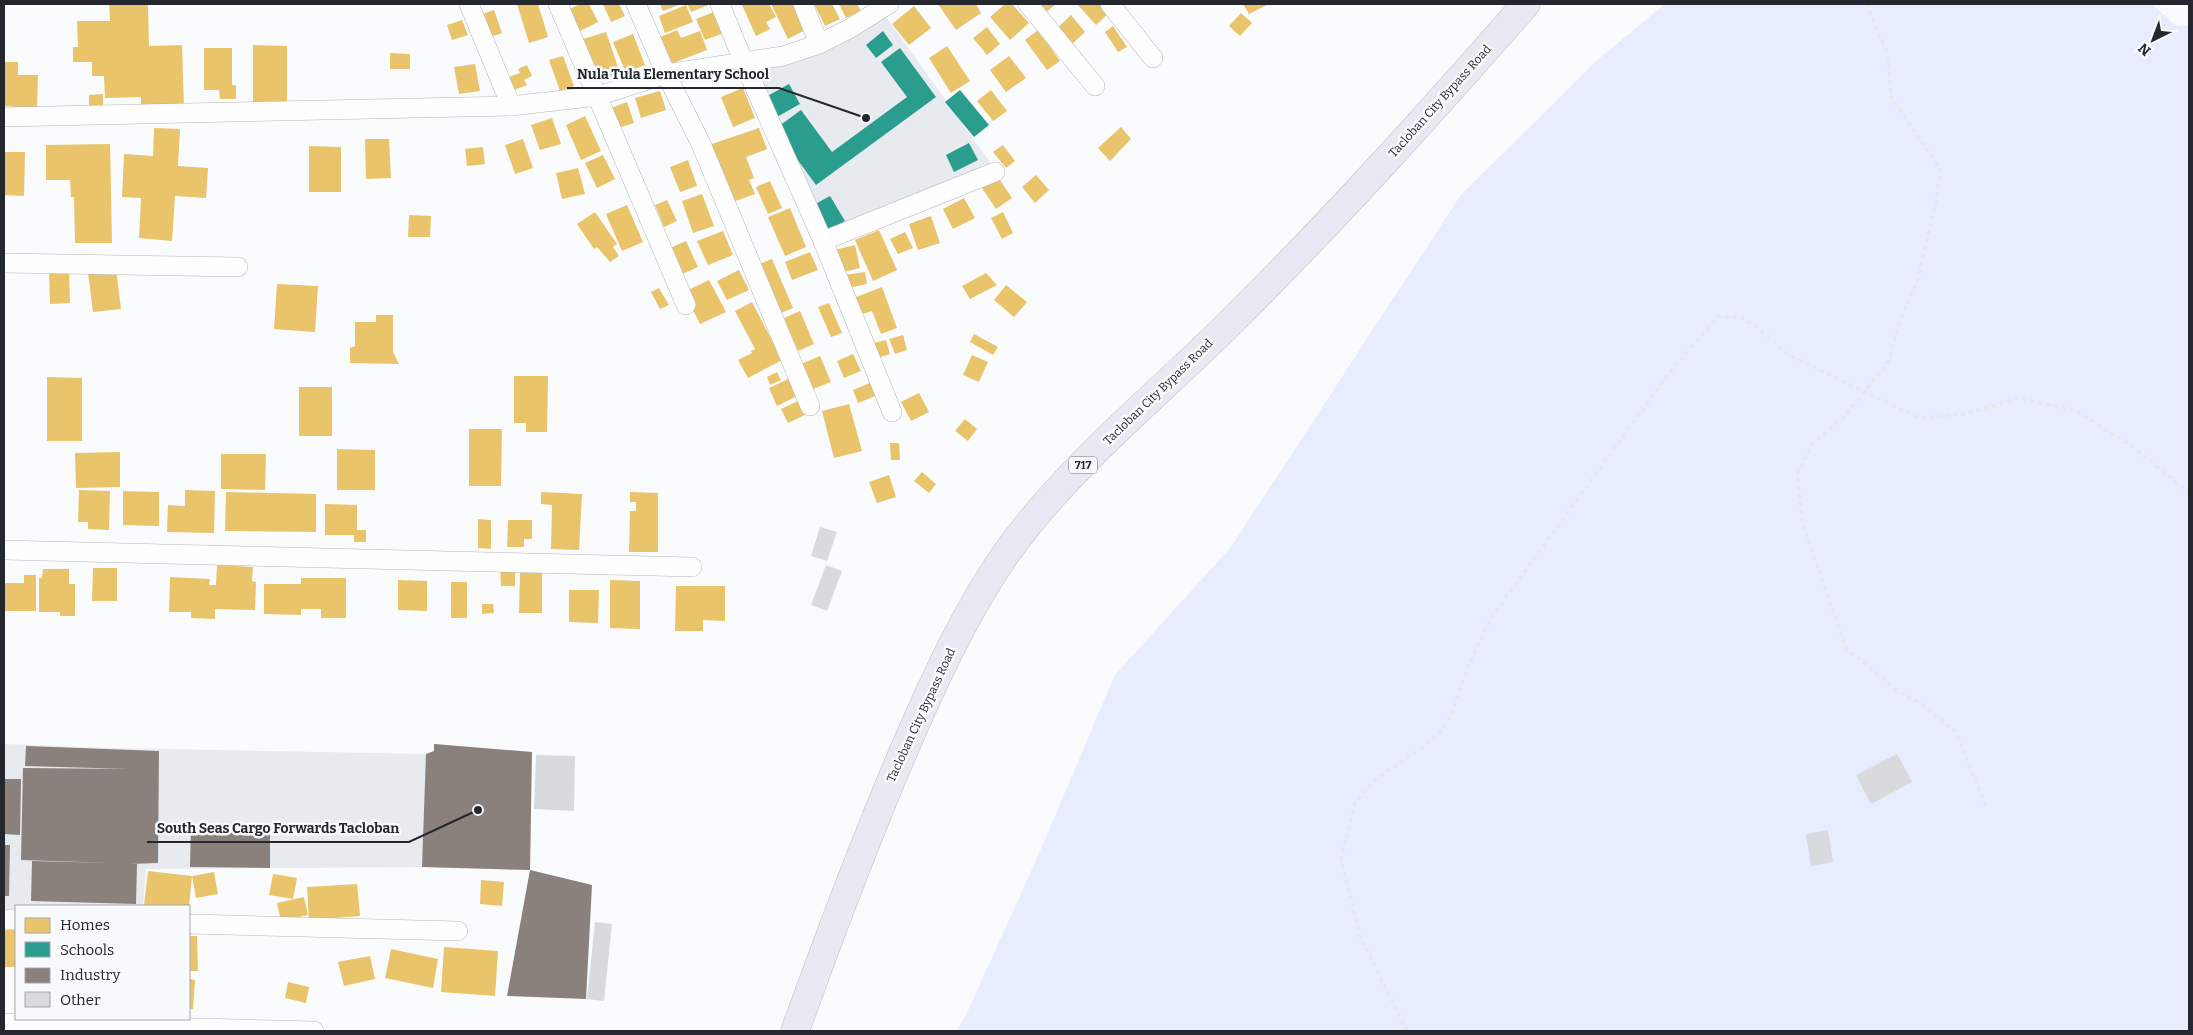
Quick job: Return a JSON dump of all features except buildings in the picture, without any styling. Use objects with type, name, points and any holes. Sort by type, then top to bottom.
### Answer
[{"type":"highway","name":"Tacloban City Bypass Road","points":[[795,1031],[851,876],[921,711],[980,594],[1005,555],[1044,504],[1233,321],[1406,141],[1526,4]]},
{"type":"street","points":[[469,4],[512,106]]},
{"type":"street","points":[[558,4],[686,305]]},
{"type":"street","points":[[636,4],[666,74],[701,144],[810,406]]},
{"type":"street","points":[[720,4],[822,241],[892,412]]},
{"type":"street","points":[[803,4],[819,44]]},
{"type":"street","points":[[1028,4],[1095,86]]},
{"type":"street","points":[[1110,4],[1153,58]]},
{"type":"street","points":[[4,117],[512,106],[598,96],[666,74],[783,56],[819,44],[886,5]]},
{"type":"street","points":[[822,241],[995,172]]},
{"type":"street","points":[[4,264],[238,267]]},
{"type":"street","points":[[4,550],[692,567]]},
{"type":"street","points":[[190,924],[458,931]]},
{"type":"street","points":[[4,1023],[314,1031]]},
{"type":"path","points":[[1866,4],[1888,55],[1891,97],[1941,170],[1935,206],[1918,279],[1898,326],[1890,361],[1843,418],[1813,443],[1798,474],[1803,525],[1846,648],[1899,692],[1922,704],[1956,732],[1986,807]]},
{"type":"path","points":[[1407,1031],[1360,936],[1341,859],[1355,803],[1374,780],[1424,746],[1442,730],[1452,713],[1468,667],[1491,618],[1667,376],[1718,317],[1742,317],[1761,330],[1789,354],[1919,418],[1966,414],[2018,398],[2075,410],[2133,446],[2189,493]]},
{"type":"shaded area","points":[[1665,4],[2152,4],[2176,26],[2189,25],[2189,1031],[956,1031],[966,1015],[1037,858],[1115,675],[1231,547],[1460,196],[1596,61]]},
{"type":"shaded area","points":[[884,14],[992,165],[824,238],[754,71],[799,59]]},
{"type":"shaded area","points":[[4,744],[426,754],[434,751],[434,744],[532,752],[530,870],[422,867],[146,869],[143,905],[15,905],[15,909],[4,909]]},
{"type":"place","name":"Nula Tula Elementary School","points":[[866,118]]},
{"type":"place","name":"South Seas Cargo Forwards Tacloban","points":[[478,810]]}]
